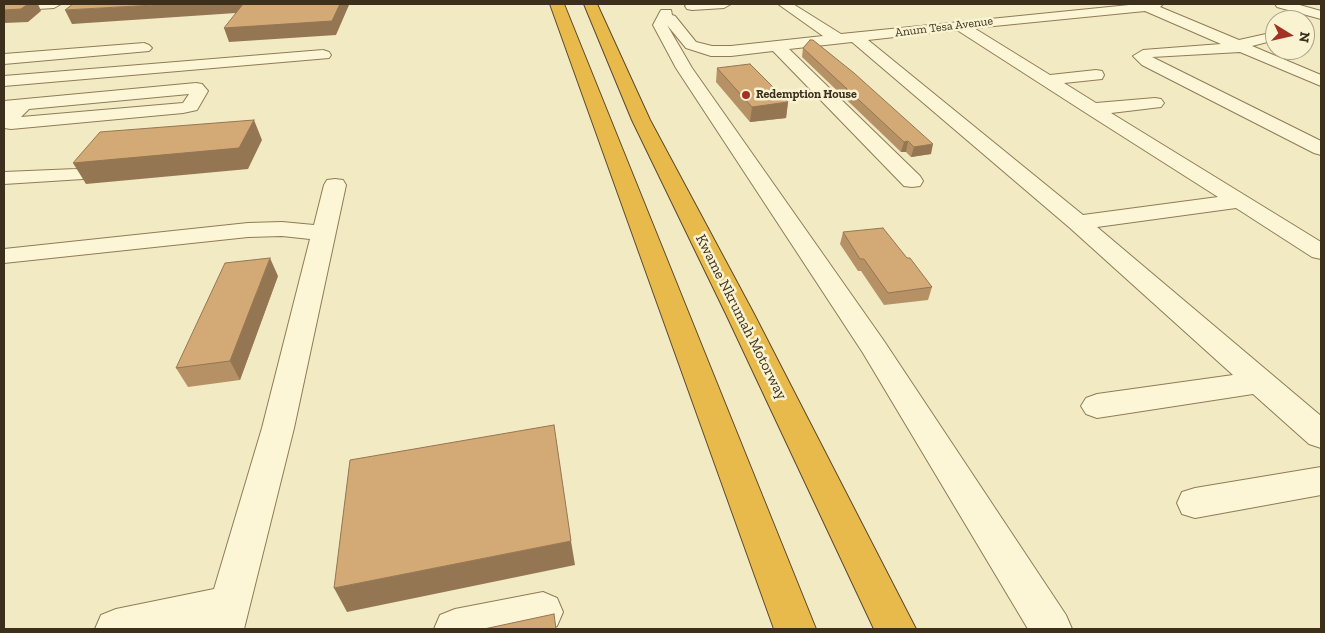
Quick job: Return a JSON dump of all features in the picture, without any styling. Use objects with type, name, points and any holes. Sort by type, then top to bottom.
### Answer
[{"type":"highway","points":[[557,4],[795,629]]},
{"type":"highway","name":"Kwame Nkrumah Motorway","points":[[590,4],[641,120],[744,322],[895,629]]},
{"type":"street","points":[[4,7],[54,4]]},
{"type":"street","points":[[692,6],[724,4]]},
{"type":"street","points":[[784,4],[814,24],[847,39],[1078,223],[1321,435]]},
{"type":"street","points":[[1012,4],[1038,17]]},
{"type":"street","points":[[1118,4],[1145,6],[1321,80]]},
{"type":"street","points":[[1282,4],[1319,22]]},
{"type":"street","name":"Anum Tesa Avenue","points":[[664,8],[690,45],[711,51],[731,51],[1145,6]]},
{"type":"street","points":[[664,8],[660,25],[684,68],[874,348],[1051,629]]},
{"type":"street","points":[[792,20],[801,25],[814,24]]},
{"type":"street","points":[[959,26],[1321,252]]},
{"type":"street","points":[[1265,39],[1240,46],[1148,53],[1141,56],[1148,62],[1321,149]]},
{"type":"street","points":[[778,47],[912,181]]},
{"type":"street","points":[[4,59],[144,48]]},
{"type":"street","points":[[4,81],[323,55]]},
{"type":"street","points":[[1047,80],[1096,75]]},
{"type":"street","points":[[101,105],[14,107],[4,122],[11,123],[101,105],[196,88],[199,91],[192,106],[183,108],[101,105]]},
{"type":"street","points":[[1092,109],[1155,103]]},
{"type":"street","points":[[4,178],[76,175]]},
{"type":"street","points":[[116,629],[226,617],[278,428],[335,185]]},
{"type":"street","points":[[1078,223],[1239,201]]},
{"type":"street","points":[[4,256],[248,230],[282,229],[324,233]]},
{"type":"street","points":[[1098,406],[1258,382]]},
{"type":"street","points":[[1195,503],[1321,481]]},
{"type":"street","points":[[455,629],[543,612]]},
{"type":"building","points":[[4,4],[28,4],[21,9],[4,10]]},
{"type":"building","points":[[73,4],[172,4],[65,10]]},
{"type":"building","points":[[243,4],[340,4],[332,21],[224,28]]},
{"type":"building","points":[[810,40],[813,40],[854,73],[933,144],[914,147],[908,141],[904,142],[803,48]]},
{"type":"building","points":[[750,64],[788,102],[752,107],[717,68]]},
{"type":"building","points":[[254,120],[239,148],[73,163],[100,132]]},
{"type":"building","points":[[883,228],[907,258],[910,258],[932,287],[888,293],[864,259],[860,259],[843,232]]},
{"type":"building","points":[[270,258],[230,361],[176,368],[225,263]]},
{"type":"building","points":[[554,425],[571,541],[334,588],[350,460]]},
{"type":"building","points":[[554,614],[556,629],[484,629]]},
{"type":"place","name":"Redemption House","points":[[746,95]]}]
